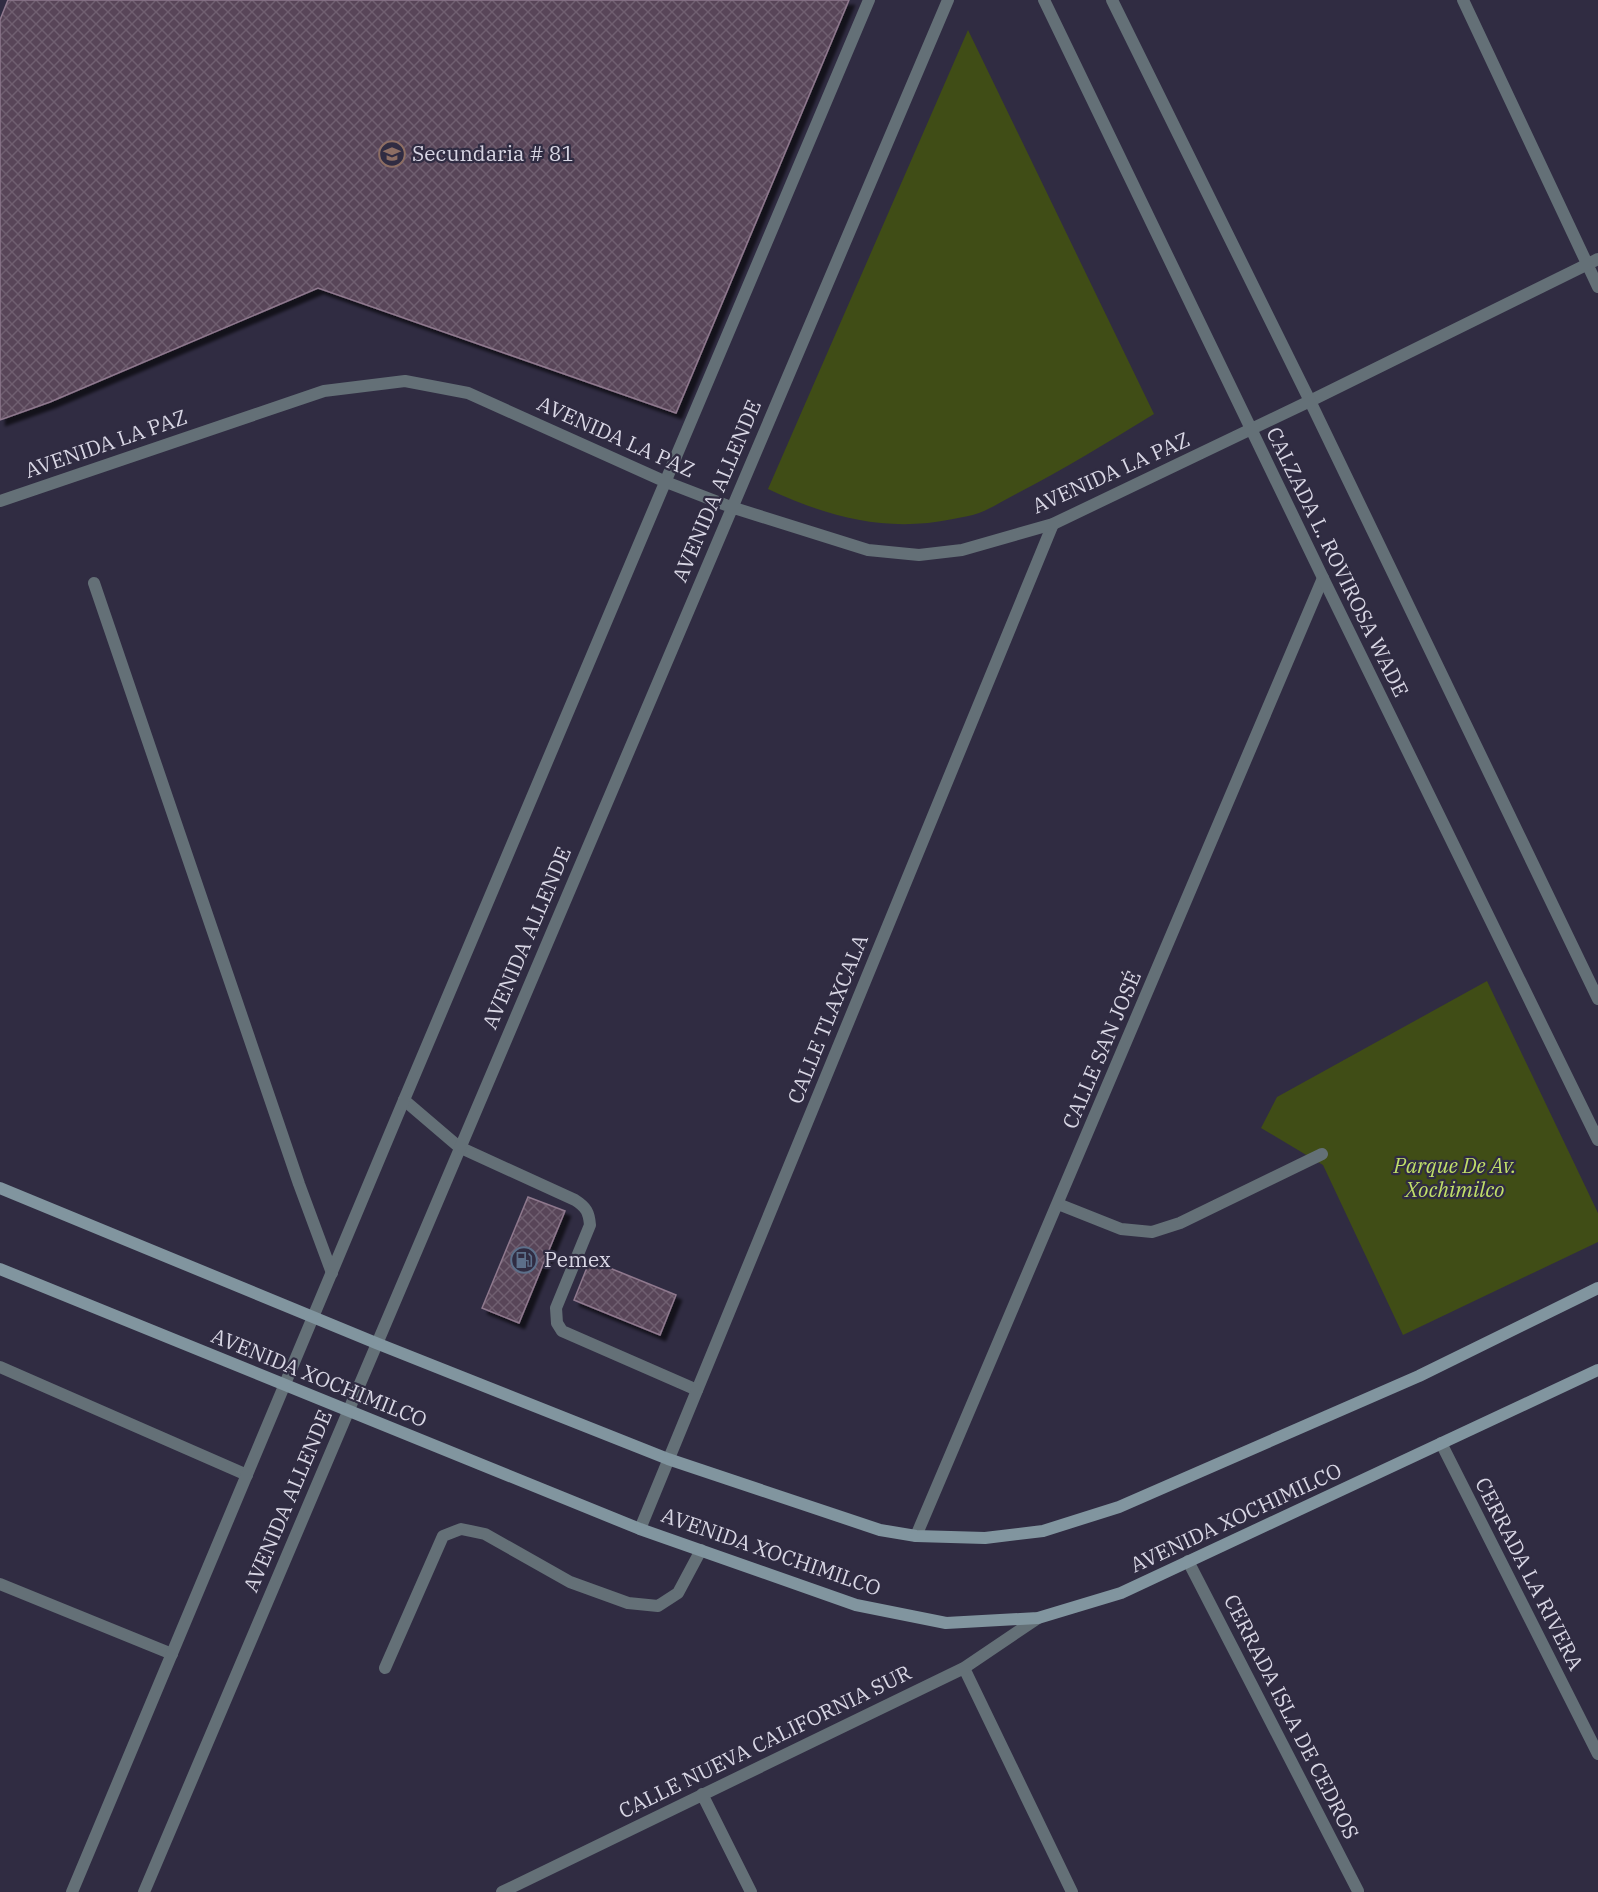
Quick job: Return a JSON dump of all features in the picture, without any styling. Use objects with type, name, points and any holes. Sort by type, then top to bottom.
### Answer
[{"type":"main road","points":[[0,1188],[668,1459],[880,1530],[916,1536],[985,1538],[1043,1531],[1119,1507],[1419,1376],[1598,1288]]},
{"type":"main road","name":"AVENIDA XOCHIMILCO","points":[[0,1269],[640,1529],[856,1605],[946,1623],[1038,1618],[1121,1593],[1598,1370]]},
{"type":"street","points":[[72,1892],[869,0]]},
{"type":"street","name":"AVENIDA ALLENDE","points":[[144,1892],[948,0]]},
{"type":"street","name":"CALZADA L. ROVIROSA WADE","points":[[1044,0],[1598,1140]]},
{"type":"street","points":[[1112,0],[1310,401],[1598,999]]},
{"type":"street","points":[[1463,0],[1592,261],[1598,286]]},
{"type":"street","name":"AVENIDA LA PAZ","points":[[0,501],[324,391],[405,381],[468,393],[666,482],[731,507],[868,550],[919,555],[962,550],[1053,524],[1251,430],[1592,261]]},
{"type":"street","name":"CALLE TLAXCALA","points":[[640,1529],[1053,524]]},
{"type":"street","name":"CALLE SAN JOSÉ","points":[[916,1536],[1323,578]]},
{"type":"street","points":[[94,583],[299,1184],[332,1273]]},
{"type":"street","points":[[404,1100],[459,1147],[575,1200],[589,1213],[590,1225],[556,1308],[557,1323],[562,1331],[697,1390]]},
{"type":"street","points":[[1058,1204],[1121,1228],[1152,1232],[1179,1223],[1322,1154]]},
{"type":"street","points":[[0,1367],[247,1475]]},
{"type":"street","name":"CERRADA LA RIVERA","points":[[1441,1443],[1598,1754]]},
{"type":"street","points":[[385,1668],[442,1536],[461,1528],[485,1534],[570,1582],[628,1603],[658,1606],[678,1593],[700,1550]]},
{"type":"street","name":"CERRADA ISLA DE CEDROS","points":[[1188,1562],[1358,1891]]},
{"type":"street","points":[[0,1584],[172,1653]]},
{"type":"street","name":"CALLE NUEVA CALIFORNIA SUR","points":[[502,1892],[964,1668],[1038,1618]]},
{"type":"street","points":[[964,1668],[1072,1892]]},
{"type":"street","points":[[702,1794],[751,1892]]},
{"type":"green space","points":[[968,30],[1154,414],[1085,456],[976,514],[928,523],[904,524],[858,520],[813,507],[768,489]]},
{"type":"green space","name":"Parque De Av. Xochimilco","points":[[1487,981],[1598,1213],[1598,1242],[1403,1335],[1323,1165],[1261,1128],[1277,1097]]},
{"type":"building","name":"Secundaria # 81","points":[[8,0],[849,0],[676,413],[318,288],[50,402],[0,420],[0,20]]},
{"type":"building","name":"Pemex","points":[[528,1197],[565,1211],[519,1323],[482,1308]]},
{"type":"building","points":[[590,1260],[676,1295],[660,1335],[574,1300]]},
{"type":"place","name":"Secundaria # 81","points":[[392,154]]},
{"type":"place","name":"Pemex","points":[[524,1260]]}]
